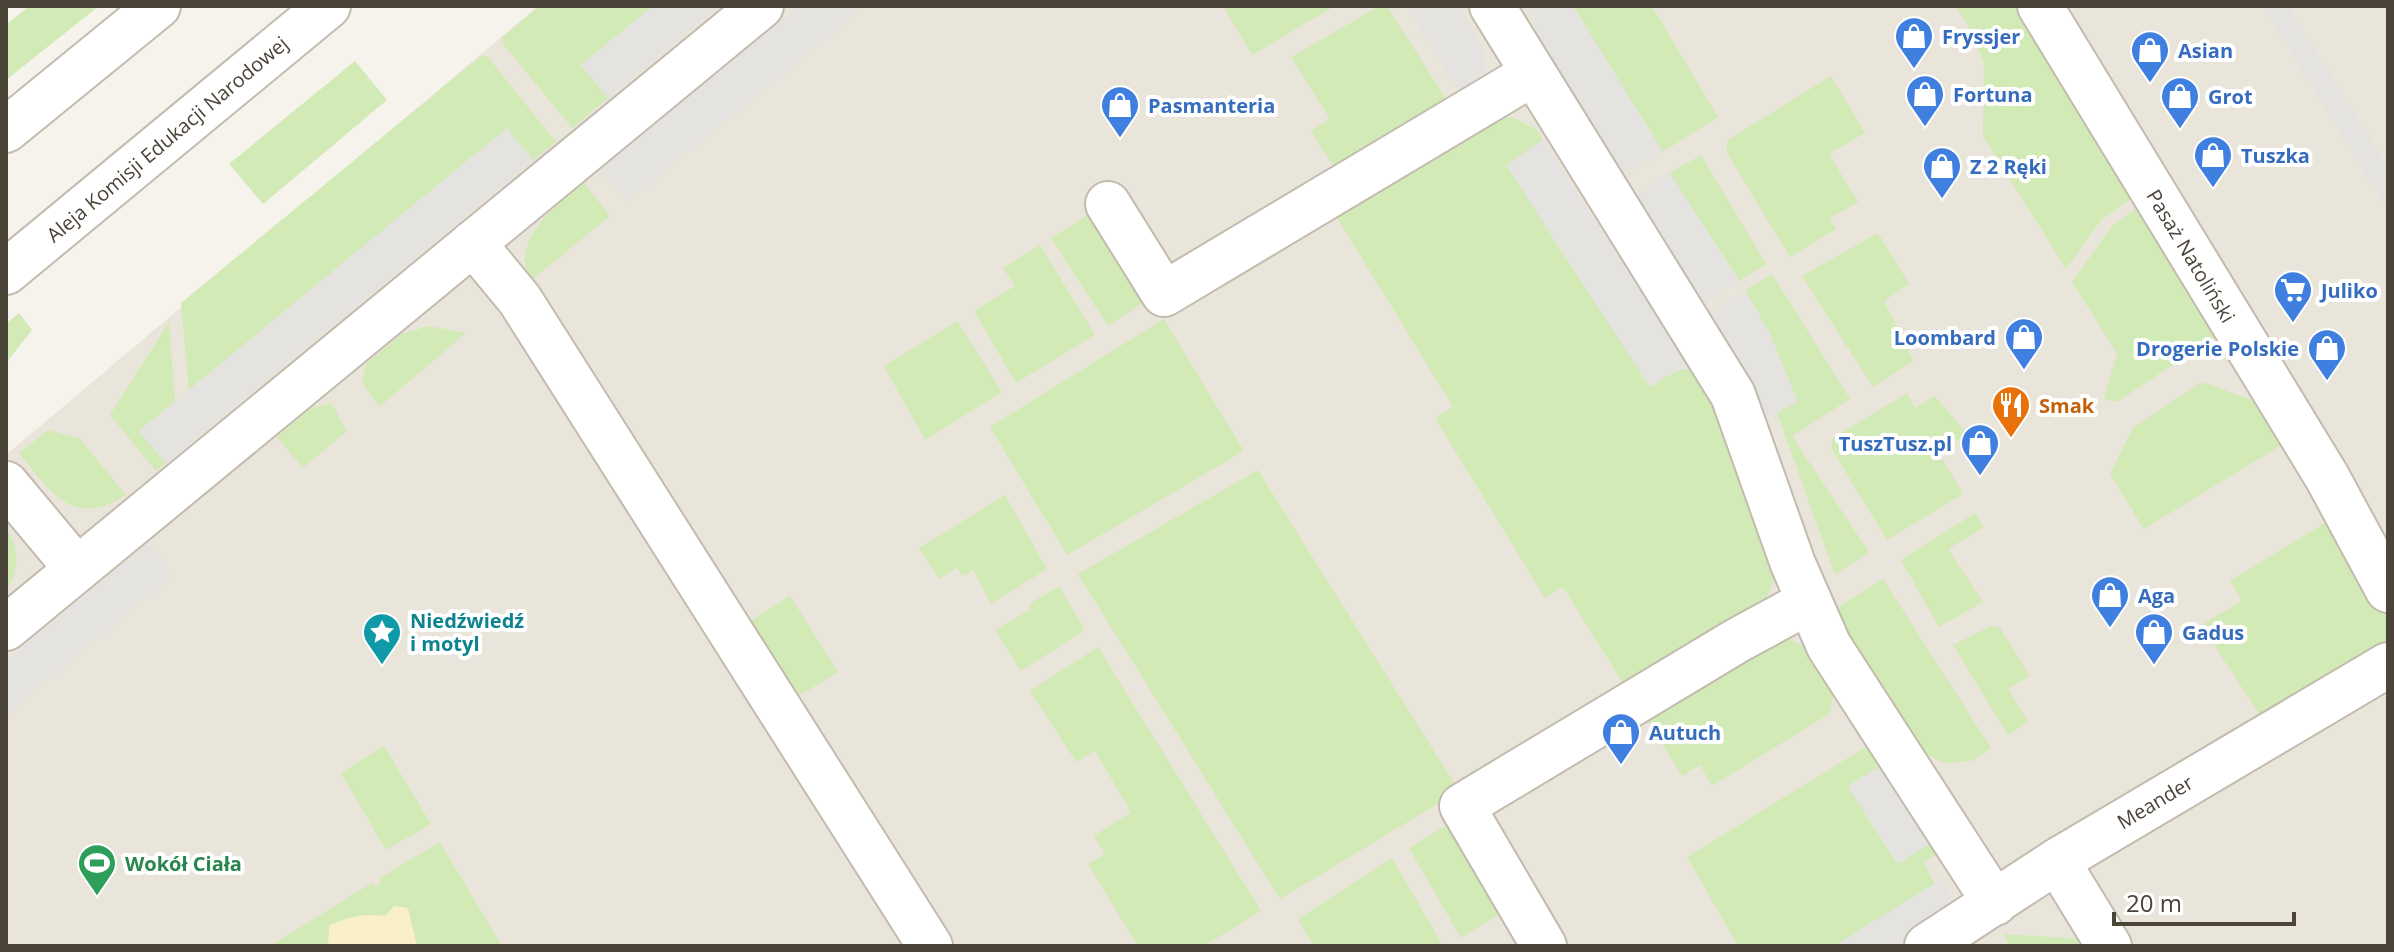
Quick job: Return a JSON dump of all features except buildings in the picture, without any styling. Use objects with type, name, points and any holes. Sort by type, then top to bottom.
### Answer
[{"type":"street","points":[[6,130],[158,6]]},
{"type":"street","name":"Aleja Komisji Edukacji Narodowej","points":[[6,272],[328,6]]},
{"type":"street","points":[[6,628],[761,6]]},
{"type":"street","points":[[1492,6],[1733,395],[1808,602],[1829,646],[1995,903]]},
{"type":"street","name":"Pasaż Natoliński","points":[[2040,6],[2327,477],[2388,590]]},
{"type":"street","points":[[1108,204],[1164,294],[1532,74]]},
{"type":"street","points":[[473,243],[520,300],[930,946]]},
{"type":"street","points":[[6,484],[77,569]]},
{"type":"street","points":[[1544,946],[1462,806],[1738,640],[1808,602]]},
{"type":"street","name":"Meander","points":[[1927,946],[2057,861],[2388,665]]},
{"type":"street","points":[[2057,861],[2109,946]]},
{"type":"shaded area","points":[[538,6],[2388,6],[2388,946],[6,946],[6,455]]},
{"type":"shaded area","points":[[653,6],[719,6],[608,98],[581,65]]},
{"type":"shaded area","points":[[799,6],[866,6],[627,202],[600,170]]},
{"type":"shaded area","points":[[1407,6],[1459,6],[1483,49],[1486,71],[1459,92]]},
{"type":"shaded area","points":[[1535,6],[1573,6],[1663,152],[1621,175],[1533,30]]},
{"type":"shaded area","points":[[2263,6],[2288,6],[2388,168],[2388,211]]},
{"type":"shaded area","points":[[507,128],[533,160],[166,463],[139,431]]},
{"type":"shaded area","points":[[1543,140],[1690,367],[1678,369],[1650,387],[1506,165]]},
{"type":"shaded area","points":[[1670,173],[1739,281],[1701,305],[1634,196]]},
{"type":"shaded area","points":[[1745,290],[1769,332],[1798,402],[1757,420],[1708,314]]},
{"type":"shaded area","points":[[148,544],[173,575],[6,714],[6,661]]},
{"type":"shaded area","points":[[1885,763],[1935,840],[1898,864],[1848,786]]},
{"type":"shaded area","points":[[1942,879],[1958,910],[1897,946],[1834,946]]},
{"type":"green space","points":[[29,6],[99,6],[6,80],[6,25]]},
{"type":"green space","points":[[540,6],[653,6],[581,65],[608,98],[572,128],[504,45],[502,37]]},
{"type":"green space","points":[[1223,6],[1335,6],[1252,55]]},
{"type":"green space","points":[[1380,6],[1387,6],[1448,102],[1334,167],[1311,131],[1330,119],[1291,57]]},
{"type":"green space","points":[[1573,6],[1652,6],[1718,117],[1663,152]]},
{"type":"green space","points":[[1956,6],[2018,6],[2134,197],[2101,220],[2066,269],[1983,136],[1984,64],[1972,32]]},
{"type":"green space","points":[[482,55],[487,56],[556,142],[533,160],[506,129],[332,272],[358,304],[315,286],[268,325],[294,357],[252,338],[189,390],[181,303]]},
{"type":"green space","points":[[355,61],[387,100],[263,204],[229,164]]},
{"type":"green space","points":[[1831,76],[1865,133],[1829,154],[1858,202],[1830,218],[1836,229],[1790,257],[1726,151],[1728,140]]},
{"type":"green space","points":[[1512,117],[1536,129],[1543,140],[1506,165],[1650,387],[1681,370],[1701,374],[1777,575],[1766,598],[1740,617],[1624,685],[1563,587],[1545,598],[1435,418],[1453,407],[1336,216],[1494,119]]},
{"type":"green space","points":[[1701,155],[1766,264],[1739,281],[1670,173]]},
{"type":"green space","points":[[584,183],[610,216],[528,283],[525,266],[531,237],[548,214]]},
{"type":"green space","points":[[2140,207],[2216,336],[2117,402],[2104,399],[2117,353],[2072,282],[2113,225]]},
{"type":"green space","points":[[1096,210],[1150,298],[1108,326],[1051,238]]},
{"type":"green space","points":[[1878,233],[1909,284],[1884,301],[1914,361],[1873,387],[1802,276]]},
{"type":"green space","points":[[1040,245],[1095,335],[1016,383],[974,311],[1015,286],[1003,268]]},
{"type":"green space","points":[[1772,274],[1850,399],[1792,436],[1869,552],[1835,575],[1777,413],[1797,402],[1769,332],[1745,290]]},
{"type":"green space","points":[[19,313],[32,330],[6,363],[6,324]]},
{"type":"green space","points":[[1164,319],[1244,451],[1067,555],[990,427]]},
{"type":"green space","points":[[957,321],[1002,392],[925,440],[884,366]]},
{"type":"green space","points":[[169,322],[175,401],[139,431],[166,463],[156,471],[110,415]]},
{"type":"green space","points":[[429,326],[466,333],[379,407],[362,382],[366,364],[402,334]]},
{"type":"green space","points":[[2202,382],[2258,402],[2283,444],[2144,529],[2110,474],[2133,428]]},
{"type":"green space","points":[[1907,393],[1915,408],[1935,396],[1967,434],[1938,452],[1963,494],[1887,540],[1831,448],[1833,438]]},
{"type":"green space","points":[[331,403],[347,431],[303,468],[277,437],[311,408]]},
{"type":"green space","points":[[49,430],[80,439],[126,495],[91,509],[65,502],[53,493],[19,453]]},
{"type":"green space","points":[[1258,470],[1459,791],[1280,899],[1078,574]]},
{"type":"green space","points":[[1005,495],[1047,569],[991,604],[973,570],[962,576],[957,568],[939,579],[919,548]]},
{"type":"green space","points":[[1975,513],[1984,527],[1948,549],[1983,602],[1939,627],[1901,560]]},
{"type":"green space","points":[[2328,521],[2388,615],[2388,640],[2260,715],[2201,625],[2242,601],[2230,581]]},
{"type":"green space","points":[[6,529],[14,543],[16,560],[6,591]]},
{"type":"green space","points":[[1883,579],[1991,748],[1972,761],[1944,763],[1911,747],[1829,613]]},
{"type":"green space","points":[[1059,586],[1085,630],[1021,671],[995,630],[1031,609],[1029,604]]},
{"type":"green space","points":[[790,596],[838,672],[791,701],[744,625]]},
{"type":"green space","points":[[1991,626],[2000,628],[2030,676],[2008,689],[2028,722],[2008,735],[1953,645]]},
{"type":"green space","points":[[1787,638],[1809,652],[1835,690],[1829,714],[1712,786],[1700,765],[1682,776],[1648,721],[1757,650]]},
{"type":"green space","points":[[1098,647],[1261,911],[1204,946],[1138,946],[1088,864],[1105,854],[1094,836],[1131,812],[1095,751],[1076,762],[1030,691]]},
{"type":"green space","points":[[1872,743],[1885,763],[1848,787],[1897,863],[1935,840],[1943,851],[1923,862],[1935,884],[1834,946],[1738,946],[1687,857]]},
{"type":"green space","points":[[384,746],[431,824],[386,850],[341,773]]},
{"type":"green space","points":[[1450,823],[1502,912],[1461,938],[1409,848]]},
{"type":"green space","points":[[440,842],[502,946],[270,946],[372,883],[377,886],[382,882],[380,878]]},
{"type":"green space","points":[[1392,858],[1443,946],[1314,946],[1298,919]]},
{"type":"green space","points":[[2004,934],[2080,939],[2076,946],[2009,946]]},
{"type":"sand","points":[[394,906],[408,908],[417,946],[328,946],[329,926],[356,916],[385,916]]},
{"type":"place","name":"Fryssjer","points":[[1914,70]]},
{"type":"place","name":"Asian","points":[[2150,84]]},
{"type":"place","name":"Fortuna","points":[[1925,128]]},
{"type":"place","name":"Grot","points":[[2180,130]]},
{"type":"place","name":"Pasmanteria","points":[[1120,139]]},
{"type":"place","name":"Tuszka","points":[[2213,189]]},
{"type":"place","name":"Z 2 Ręki","points":[[1942,200]]},
{"type":"place","name":"Juliko","points":[[2293,324]]},
{"type":"place","name":"Loombard","points":[[2024,371]]},
{"type":"place","name":"Drogerie Polskie","points":[[2327,382]]},
{"type":"place","name":"Smak","points":[[2011,439]]},
{"type":"place","name":"TuszTusz.pl","points":[[1980,477]]},
{"type":"place","name":"Aga","points":[[2110,629]]},
{"type":"place","name":"Niedźwiedź i motyl","points":[[382,666]]},
{"type":"place","name":"Gadus","points":[[2154,666]]},
{"type":"place","name":"Autuch","points":[[1621,766]]},
{"type":"place","name":"Wokół Ciała","points":[[97,897]]}]
